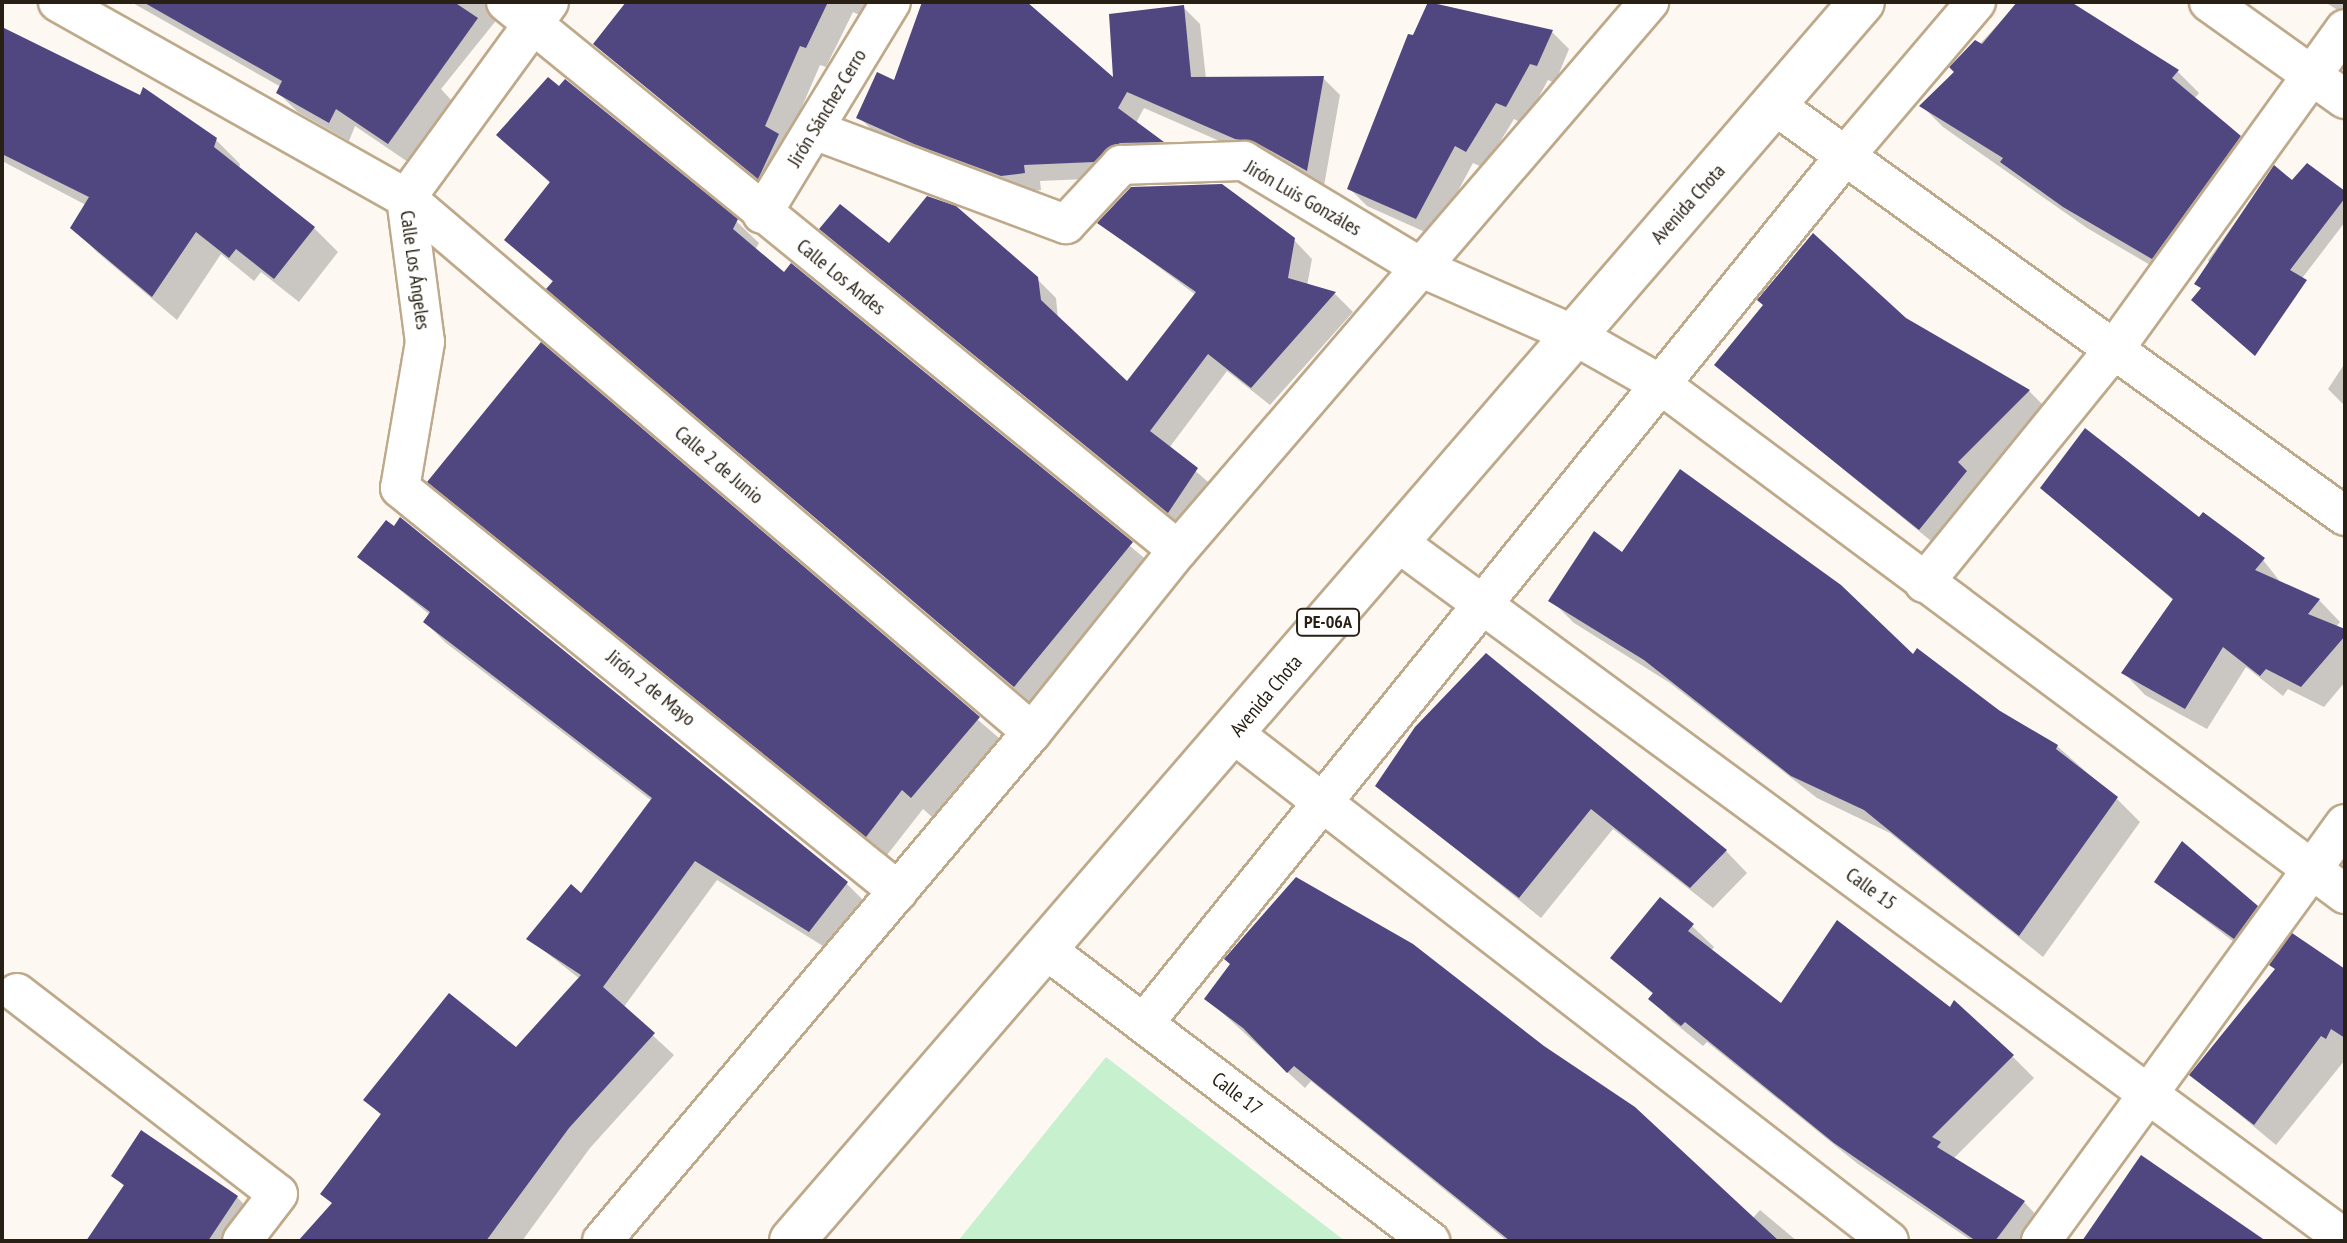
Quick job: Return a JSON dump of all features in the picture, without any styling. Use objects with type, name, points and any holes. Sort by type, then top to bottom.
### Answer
[{"type":"highway","name":"Avenida Chota","points":[[792,1241],[1044,948],[1234,734],[1572,334],[1776,106],[1862,2]]},
{"type":"street","name":"Calle 2 de Junio","points":[[58,2],[406,198],[1032,732]]},
{"type":"street","name":"Jirón Sánchez Cerro","points":[[762,214],[891,2]]},
{"type":"street","points":[[602,1241],[1032,732],[1178,550],[1649,2]]},
{"type":"street","points":[[1144,1023],[1845,156],[1976,2]]},
{"type":"street","points":[[2209,2],[2345,99]]},
{"type":"street","name":"Calle Los Ángeles","points":[[400,488],[425,342],[406,198],[530,9]]},
{"type":"street","name":"Calle Los Andes","points":[[530,9],[762,214],[1178,550]]},
{"type":"street","points":[[1924,583],[2115,348],[2345,29]]},
{"type":"street","points":[[1776,106],[2345,516]]},
{"type":"street","name":"Jirón Luis Gonzáles","points":[[814,130],[1066,224],[1121,165],[1244,161],[1422,268],[1572,334],[1660,384],[2345,894]]},
{"type":"street","name":"Jirón 2 de Mayo","points":[[400,488],[898,891]]},
{"type":"street","name":"Calle 15","points":[[1396,541],[2148,1091],[2345,1239]]},
{"type":"street","points":[[1234,734],[1889,1241]]},
{"type":"street","points":[[2041,1241],[2345,824]]},
{"type":"street","name":"Calle 17","points":[[1044,948],[1430,1241]]},
{"type":"street","points":[[17,993],[278,1194],[242,1241]]},
{"type":"green space","points":[[1106,1057],[1345,1241],[958,1241]]},
{"type":"building","points":[[143,2],[454,2],[478,18],[388,144],[336,109],[329,123],[276,93],[282,81]]},
{"type":"building","points":[[626,2],[828,2],[806,48],[800,46],[765,126],[779,134],[758,179],[593,44]]},
{"type":"building","points":[[922,2],[1027,2],[1113,77],[1109,14],[1184,5],[1191,77],[1324,76],[1307,171],[1255,142],[1235,139],[1127,92],[1118,108],[1164,142],[1120,143],[1094,162],[1024,165],[1025,173],[1001,176],[914,144],[856,118],[877,72],[894,80]]},
{"type":"building","points":[[1428,2],[1553,30],[1537,66],[1530,64],[1506,107],[1496,103],[1466,152],[1455,146],[1416,219],[1347,189],[1408,34],[1413,35]]},
{"type":"building","points":[[2017,2],[2071,2],[2179,70],[2172,78],[2241,136],[2152,259],[2063,207],[2000,162],[2003,158],[1919,106],[1954,72],[1949,67],[1975,40],[1982,44]]},
{"type":"building","points":[[2,27],[140,95],[143,87],[217,138],[214,147],[315,227],[274,279],[236,249],[229,258],[196,232],[152,297],[70,228],[89,197],[2,154]]},
{"type":"building","points":[[548,77],[559,86],[565,79],[738,219],[733,229],[784,272],[791,263],[1133,542],[1014,687],[546,289],[553,281],[504,240],[550,182],[496,135]]},
{"type":"building","points":[[2307,163],[2345,191],[2345,198],[2290,270],[2307,280],[2255,356],[2191,300],[2201,288],[2194,284],[2274,165],[2292,180]]},
{"type":"building","points":[[1222,184],[1295,238],[1288,278],[1336,292],[1251,388],[1208,354],[1150,431],[1198,468],[1168,513],[819,229],[840,204],[889,243],[927,196],[956,206],[1038,277],[1041,300],[1127,381],[1196,292],[1097,223],[1131,187]]},
{"type":"building","points":[[1813,233],[1906,318],[2030,390],[1958,462],[1967,471],[1919,530],[1714,365],[1763,305],[1757,300]]},
{"type":"building","points":[[541,342],[980,717],[911,798],[902,790],[866,837],[427,482]]},
{"type":"building","points":[[2085,428],[2199,517],[2203,512],[2265,558],[2255,570],[2320,599],[2308,614],[2345,629],[2345,636],[2301,687],[2266,669],[2260,676],[2223,647],[2185,709],[2121,673],[2173,599],[2040,488]]},
{"type":"building","points":[[1680,469],[1841,585],[1913,654],[1917,648],[2000,711],[2058,745],[2056,749],[2118,797],[2019,936],[1864,810],[1791,776],[1644,660],[1548,601],[1594,531],[1622,552]]},
{"type":"building","points":[[400,517],[848,882],[809,932],[695,861],[603,987],[655,1033],[569,1128],[486,1241],[298,1241],[332,1203],[320,1194],[381,1114],[363,1100],[449,993],[516,1047],[581,975],[526,939],[571,884],[581,893],[652,798],[423,622],[430,612],[357,557],[386,520],[394,526]]},
{"type":"building","points":[[1486,653],[1727,850],[1690,888],[1591,809],[1519,898],[1375,786],[1415,727]]},
{"type":"building","points":[[2182,841],[2258,906],[2234,939],[2154,882]]},
{"type":"building","points":[[1296,877],[1413,944],[1544,1046],[1635,1107],[1779,1241],[1510,1241],[1294,1066],[1287,1073],[1243,1028],[1204,999],[1230,964],[1224,959]]},
{"type":"building","points":[[1660,897],[1694,924],[1688,931],[1781,1003],[1837,920],[1950,1007],[1954,1000],[2014,1055],[1932,1137],[1941,1142],[1937,1147],[2025,1201],[1995,1241],[1976,1241],[1834,1143],[1685,1022],[1681,1026],[1648,999],[1653,993],[1610,958]]},
{"type":"building","points":[[2292,933],[2345,969],[2345,1038],[2331,1029],[2326,1039],[2321,1036],[2254,1125],[2189,1075],[2275,969],[2269,965]]},
{"type":"building","points":[[141,1130],[238,1196],[208,1241],[86,1241],[124,1185],[111,1176]]},
{"type":"building","points":[[2141,1155],[2266,1241],[2082,1241]]}]
